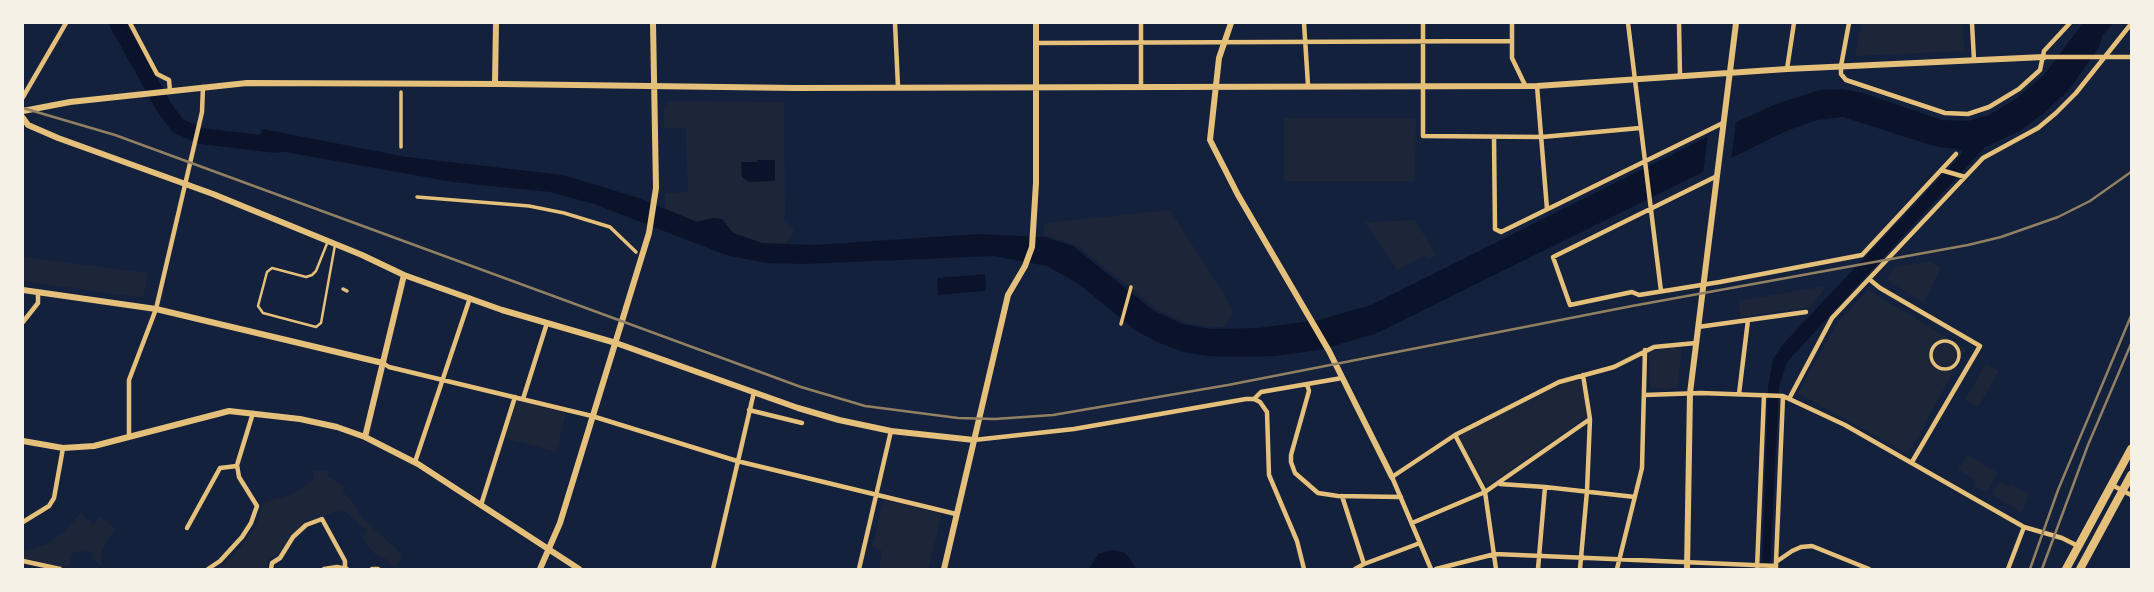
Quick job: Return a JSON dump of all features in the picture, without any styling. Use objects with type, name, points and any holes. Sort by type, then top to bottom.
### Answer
[{"type":"highway","points":[[2066,569],[2131,449]]},
{"type":"highway","points":[[2080,569],[2131,475]]},
{"type":"street","points":[[23,97],[66,23]]},
{"type":"street","points":[[130,23],[158,74],[169,80],[168,90]]},
{"type":"street","points":[[495,83],[496,23]]},
{"type":"street","points":[[540,569],[560,523],[649,233],[655,198],[653,23]]},
{"type":"street","points":[[895,23],[898,87]]},
{"type":"street","points":[[944,569],[1008,295],[1025,266],[1032,247],[1035,229],[1036,23]]},
{"type":"street","points":[[1141,23],[1141,87]]},
{"type":"street","points":[[1231,23],[1219,58],[1210,140],[1238,195],[1329,351],[1392,477],[1433,569],[1495,554],[1687,566],[1776,566],[1801,547],[1812,546],[1868,569]]},
{"type":"street","points":[[1304,23],[1308,85]]},
{"type":"street","points":[[1423,23],[1423,136],[1542,137],[1640,128]]},
{"type":"street","points":[[1512,23],[1512,58],[1525,85]]},
{"type":"street","points":[[1628,23],[1661,291]]},
{"type":"street","points":[[1679,23],[1680,76]]},
{"type":"street","points":[[1687,566],[1690,393],[1736,23]]},
{"type":"street","points":[[1787,69],[1794,23]]},
{"type":"street","points":[[1849,23],[1841,66],[1841,74],[1846,79],[1945,113],[1968,114],[1989,107],[2019,89],[2040,70],[2044,51],[2070,23]]},
{"type":"street","points":[[1972,23],[1974,60]]},
{"type":"street","points":[[1776,566],[1786,397],[1832,318],[1983,158],[2038,128],[2076,93],[2131,24]]},
{"type":"street","points":[[1036,43],[1512,41]]},
{"type":"street","points":[[23,111],[70,102],[247,83],[898,87],[1537,86],[1841,66],[2044,57],[2131,57]]},
{"type":"street","points":[[129,436],[130,380],[156,309],[202,112],[203,86]]},
{"type":"street","points":[[1537,86],[1547,209]]},
{"type":"street","points":[[401,92],[401,147]]},
{"type":"street","points":[[23,118],[28,125],[58,138],[186,185],[404,275],[616,343],[839,420],[891,431],[974,440],[1074,429],[1246,399],[1254,400],[1267,412],[1269,475],[1297,541],[1304,569]]},
{"type":"street","points":[[1494,137],[1495,229],[1501,232],[1645,160],[1724,125]]},
{"type":"street","points":[[1717,173],[1553,257],[1570,305],[1632,292],[1639,295],[1862,255],[1956,154]]},
{"type":"street","points":[[1941,170],[1965,177]]},
{"type":"street","points":[[417,197],[529,206],[564,213],[610,227],[636,251]]},
{"type":"street","points":[[467,209],[468,202]]},
{"type":"street","points":[[365,437],[404,275]]},
{"type":"street","points":[[1869,279],[1980,346],[1912,463]]},
{"type":"street","points":[[1121,324],[1131,287]]},
{"type":"street","points":[[23,290],[156,309],[383,363],[389,367],[592,416],[737,461],[957,514]]},
{"type":"street","points":[[23,321],[38,303],[38,292]]},
{"type":"street","points":[[415,462],[470,298]]},
{"type":"street","points":[[1698,327],[1806,312]]},
{"type":"street","points":[[1739,394],[1748,320]]},
{"type":"street","points":[[523,399],[547,323]]},
{"type":"street","points":[[1948,342],[1956,346],[1958,358],[1953,367],[1943,369],[1935,365],[1931,355],[1938,343],[1948,342]]},
{"type":"street","points":[[1392,477],[1455,435],[1559,382],[1614,367],[1645,350],[1665,345],[1696,343]]},
{"type":"street","points":[[1617,569],[1642,468],[1645,350]]},
{"type":"street","points":[[1580,569],[1590,419],[1583,375]]},
{"type":"street","points":[[1254,400],[1261,392],[1342,377]]},
{"type":"street","points":[[1307,384],[1309,391],[1291,462],[1295,473],[1318,493],[1401,497]]},
{"type":"street","points":[[713,569],[754,392]]},
{"type":"street","points":[[1645,394],[1786,397],[1845,425],[2024,527],[2079,546]]},
{"type":"street","points":[[1757,567],[1764,395]]},
{"type":"street","points":[[481,505],[515,397]]},
{"type":"street","points":[[749,410],[802,423]]},
{"type":"street","points":[[23,441],[63,448],[93,446],[229,411],[254,412],[327,425],[365,437],[415,462],[579,569]]},
{"type":"street","points":[[208,569],[220,561],[242,537],[257,506],[239,477],[238,466],[254,412]]},
{"type":"street","points":[[1412,523],[1499,484],[1590,419]]},
{"type":"street","points":[[859,569],[891,431]]},
{"type":"street","points":[[1455,435],[1485,492],[1496,569]]},
{"type":"street","points":[[23,522],[49,506],[54,498],[63,448]]},
{"type":"street","points":[[187,528],[220,468],[238,466]]},
{"type":"street","points":[[1499,484],[1545,486],[1635,497]]},
{"type":"street","points":[[2112,485],[2131,495]]},
{"type":"street","points":[[1538,569],[1545,486]]},
{"type":"street","points":[[1342,496],[1364,564]]},
{"type":"street","points":[[271,569],[272,563],[280,558],[293,537],[306,525],[322,519],[345,561],[346,569],[324,569]]},
{"type":"street","points":[[2008,569],[2024,527]]},
{"type":"street","points":[[1355,569],[1420,543]]},
{"type":"street","points":[[23,561],[60,569]]},
{"type":"street","points":[[372,569],[378,569]]},
{"type":"lane","points":[[331,243],[321,323],[316,327],[263,313],[258,306],[267,272],[272,268],[306,277],[312,275],[331,243]]},
{"type":"shaded area","points":[[1862,23],[1963,23],[1964,51],[1855,56]]},
{"type":"shaded area","points":[[2083,23],[2113,23],[2069,90],[2020,131],[1985,147],[1787,362],[1779,387],[1770,569],[1762,569],[1768,387],[1773,359],[1784,343],[1962,154],[1962,150],[1934,146],[1843,117],[1818,120],[1786,131],[1375,334],[1319,350],[1275,356],[1235,357],[1183,352],[1157,342],[1135,330],[1079,284],[1047,266],[993,256],[805,264],[765,263],[726,255],[594,204],[550,192],[453,182],[257,147],[262,129],[407,157],[563,175],[639,198],[697,222],[722,219],[733,233],[762,243],[814,245],[978,234],[1044,237],[1073,246],[1154,311],[1183,324],[1210,329],[1258,328],[1319,320],[1371,305],[1741,120],[1776,104],[1820,90],[1843,89],[1863,93],[1942,120],[1968,121],[1989,115],[2017,98],[2043,76]]},
{"type":"shaded area","points":[[671,101],[784,102],[783,220],[794,230],[786,244],[762,243],[733,233],[722,219],[697,222],[665,209],[665,193],[688,192],[686,128],[664,128],[664,107]]},
{"type":"shaded area","points":[[1284,118],[1416,118],[1415,181],[1284,181]]},
{"type":"shaded area","points":[[775,160],[775,181],[749,182],[742,177],[741,162]]},
{"type":"shaded area","points":[[1170,210],[1233,309],[1226,327],[1184,322],[1158,310],[1076,245],[1043,235],[1045,223]]},
{"type":"shaded area","points":[[1415,220],[1436,255],[1428,259],[1426,256],[1397,270],[1365,222]]},
{"type":"shaded area","points":[[23,257],[148,273],[143,298],[23,281]]},
{"type":"shaded area","points":[[1930,262],[1941,267],[1924,303],[1887,280],[1895,267]]},
{"type":"shaded area","points":[[985,274],[986,291],[938,295],[937,278]]},
{"type":"shaded area","points":[[1826,286],[1811,307],[1741,317],[1738,301]]},
{"type":"shaded area","points":[[1868,290],[1966,349],[1908,454],[1798,393],[1838,322]]},
{"type":"shaded area","points":[[1682,347],[1677,388],[1650,389],[1649,351]]},
{"type":"shaded area","points":[[1986,363],[1999,371],[1978,407],[1965,400]]},
{"type":"shaded area","points":[[1582,377],[1587,416],[1487,486],[1458,436],[1559,384]]},
{"type":"shaded area","points":[[516,400],[566,413],[556,452],[505,438]]},
{"type":"shaded area","points":[[1967,455],[1998,473],[1987,492],[1974,486],[1976,480],[1958,469]]},
{"type":"shaded area","points":[[313,470],[329,471],[327,476],[344,486],[343,492],[363,519],[402,554],[396,569],[386,559],[376,555],[362,538],[367,530],[342,509],[305,523],[290,536],[278,555],[269,559],[267,569],[218,569],[242,545],[256,525],[263,503],[294,493],[314,479]]},
{"type":"shaded area","points":[[1999,482],[2009,487],[2012,484],[2029,495],[2022,513],[1992,494]]},
{"type":"shaded area","points":[[884,500],[942,514],[928,569],[879,568],[882,551],[872,547]]},
{"type":"shaded area","points":[[80,513],[94,525],[100,517],[115,528],[101,552],[102,567],[91,557],[93,553],[85,549],[76,553],[73,551],[69,566],[60,567],[23,558],[23,551],[47,544],[62,535]]},
{"type":"shaded area","points":[[1111,550],[1123,552],[1136,569],[1089,569],[1098,554]]},
{"type":"pier","points":[[1736,120],[1731,162],[1703,175],[1708,133]]},
{"type":"waterway","points":[[117,23],[164,107],[178,126],[201,136],[277,145]]},
{"type":"railway","points":[[23,108],[115,135],[801,387],[865,406],[958,418],[995,419],[1053,415],[1228,385],[1632,306],[1968,245],[2001,237],[2058,217],[2090,201],[2131,172]]},
{"type":"railway","points":[[2030,569],[2058,490],[2131,316]]},
{"type":"railway","points":[[2042,569],[2088,445],[2131,344]]}]
